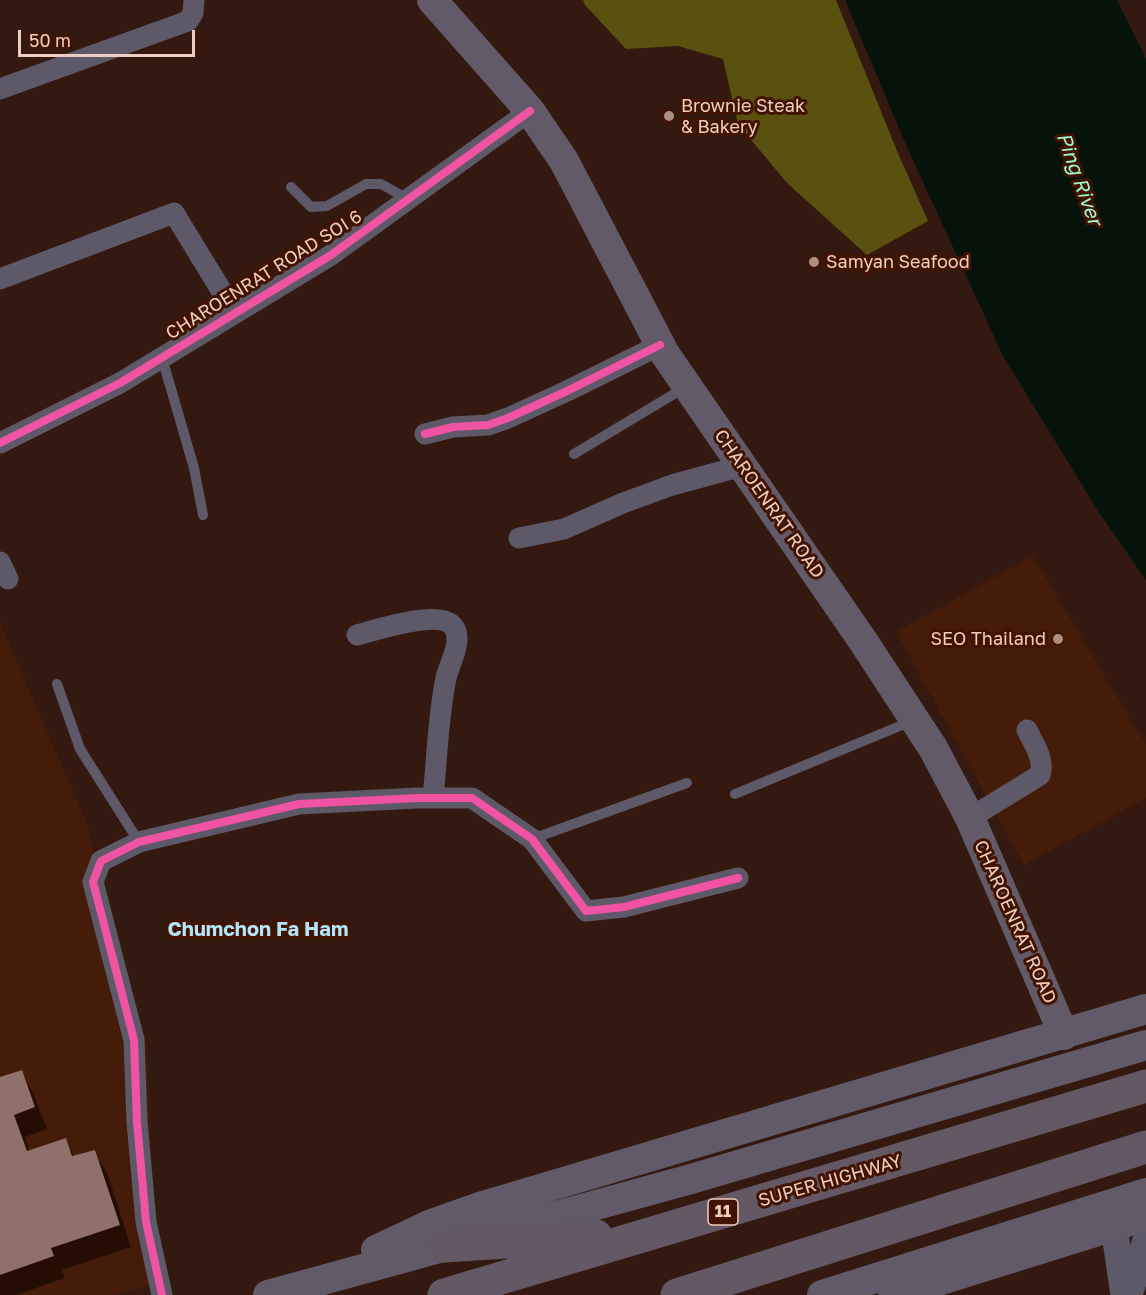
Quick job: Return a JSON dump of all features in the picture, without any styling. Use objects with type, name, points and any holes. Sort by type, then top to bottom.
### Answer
[{"type":"highway","name":"SUPER HIGHWAY","points":[[444,1295],[1146,1086]]},
{"type":"highway","points":[[677,1295],[1146,1147]]},
{"type":"highway","points":[[445,1246],[654,1233]]},
{"type":"main road","name":"CHAROENRAT ROAD","points":[[432,0],[530,111],[564,161],[660,345],[933,748],[970,818],[1064,1035]]},
{"type":"main road","points":[[304,1285],[429,1225],[480,1207],[1146,1009]]},
{"type":"main road","points":[[268,1295],[691,1179],[1146,1045]]},
{"type":"main road","points":[[822,1295],[1146,1193]]},
{"type":"main road","points":[[893,1295],[1146,1216]]},
{"type":"street","points":[[0,89],[188,21],[193,13],[195,0]]},
{"type":"street","name":"CHAROENRAT ROAD SOI 6","points":[[0,443],[120,383],[331,255],[530,111]]},
{"type":"street","points":[[0,279],[174,213],[235,313]]},
{"type":"street","points":[[425,434],[453,427],[488,425],[508,418],[660,345]]},
{"type":"street","points":[[519,538],[564,529],[672,485],[742,466]]},
{"type":"street","points":[[357,635],[390,626],[433,620],[449,623],[456,631],[457,641],[442,704],[433,798]]},
{"type":"street","points":[[970,818],[1040,775],[1041,760],[1027,730]]},
{"type":"street","points":[[162,1295],[146,1222],[137,1122],[134,1040],[93,882],[101,861],[138,842],[299,804],[472,798],[532,838],[586,911],[624,907],[738,878]]},
{"type":"street","points":[[1114,1227],[1126,1295]]},
{"type":"street","points":[[1126,1295],[1146,1240]]},
{"type":"lane","points":[[291,187],[311,207],[327,206],[366,184],[381,184],[408,199]]},
{"type":"lane","points":[[162,358],[194,468],[203,515]]},
{"type":"lane","points":[[574,454],[687,386]]},
{"type":"lane","points":[[57,684],[80,749],[138,842]]},
{"type":"lane","points":[[735,794],[915,720]]},
{"type":"lane","points":[[532,838],[687,783]]},
{"type":"shaded area","points":[[583,0],[836,0],[928,221],[867,255],[787,183],[738,124],[723,59],[678,46],[626,49]]},
{"type":"shaded area","points":[[1033,556],[1146,745],[1146,798],[1024,865],[896,632]]},
{"type":"shaded area","points":[[0,622],[86,821],[147,1044],[156,1283],[115,1295],[0,1295]]},
{"type":"water","name":"Ping River","points":[[845,0],[1117,0],[1146,59],[1146,580],[1100,514],[1003,356],[907,147]]},
{"type":"building","points":[[22,1070],[35,1107],[14,1115],[27,1151],[66,1138],[72,1156],[95,1150],[120,1225],[51,1248],[54,1256],[0,1275],[0,1077]]},
{"type":"cycle path","points":[[0,443],[120,383],[331,255],[530,111]]},
{"type":"cycle path","points":[[425,434],[453,427],[488,425],[508,418],[660,345]]},
{"type":"cycle path","points":[[162,1295],[146,1222],[137,1122],[134,1040],[93,882],[101,861],[139,842],[299,804],[417,798],[472,798],[532,839],[586,911],[624,907],[738,878]]},
{"type":"place","name":"Brownie Steak & Bakery","points":[[669,116]]},
{"type":"place","name":"Samyan Seafood","points":[[814,262]]},
{"type":"place","name":"SEO Thailand","points":[[1058,639]]},
{"type":"district","name":"Chumchon Fa Ham","points":[[258,930]]}]
